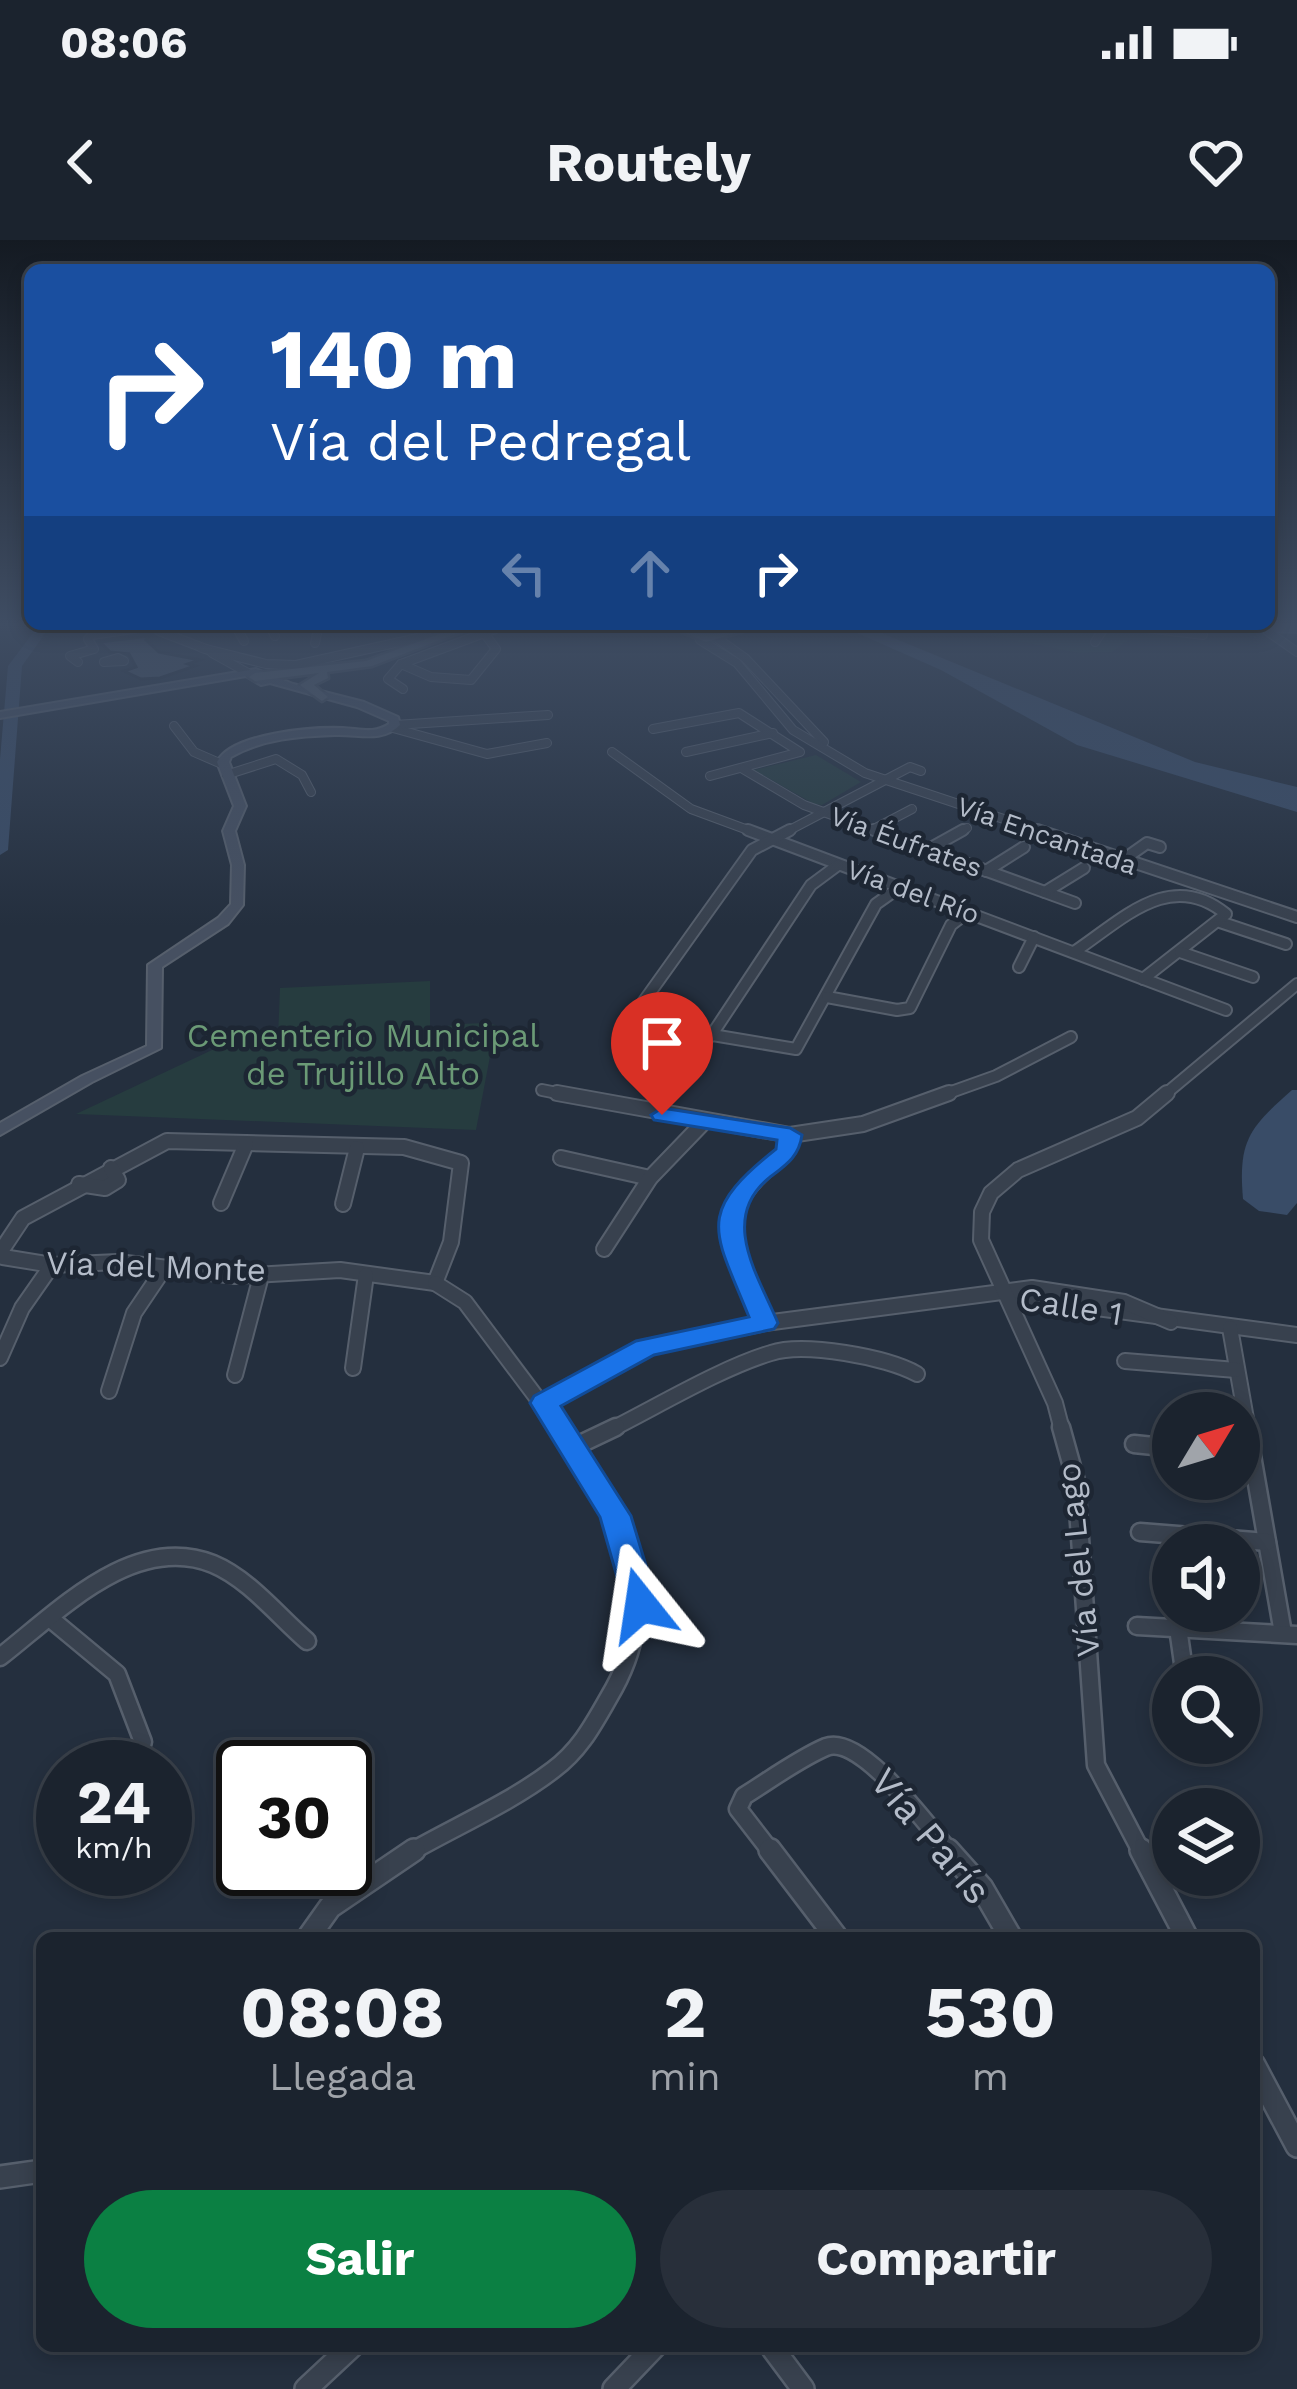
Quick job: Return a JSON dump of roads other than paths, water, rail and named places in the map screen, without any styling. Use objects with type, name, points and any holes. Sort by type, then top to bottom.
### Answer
[{"type":"main road","points":[[0,1130],[87,1079],[154,1048],[154,964],[223,921],[237,905],[238,865],[229,831],[240,806],[225,770],[226,755],[247,745],[338,731],[375,735],[395,728]]},
{"type":"street","points":[[379,738],[395,728],[427,725]]},
{"type":"street","points":[[653,729],[676,725]]},
{"type":"street","points":[[710,776],[798,755],[799,750],[762,725]]},
{"type":"street","name":"Vía Encantada","points":[[789,725],[819,749],[889,778],[1297,913]]},
{"type":"street","name":"Vía Encantada","points":[[804,725],[830,747],[889,778],[1297,913]]},
{"type":"street","points":[[174,726],[189,749],[207,762],[225,770],[276,759],[302,775],[310,792]]},
{"type":"street","points":[[395,728],[487,754],[547,742]]},
{"type":"street","points":[[686,752],[773,733]]},
{"type":"street","name":"Vía del Río","points":[[612,752],[691,809],[1226,1010]]},
{"type":"street","points":[[900,887],[876,904],[796,1048],[711,1036],[634,1016],[746,859],[770,840],[910,767],[921,771]]},
{"type":"street","name":"Vía Éufrates","points":[[742,769],[782,796],[824,813],[1075,902]]},
{"type":"street","points":[[872,830],[912,809]]},
{"type":"street","points":[[928,850],[967,828]]},
{"type":"street","points":[[1130,856],[1147,843],[1160,848]]},
{"type":"street","points":[[986,871],[1024,847]]},
{"type":"street","points":[[711,1036],[811,885],[838,865]]},
{"type":"street","points":[[1045,892],[1084,868]]},
{"type":"street","points":[[1074,952],[1160,895],[1177,893],[1220,907],[1226,914],[1143,979]]},
{"type":"street","points":[[827,997],[910,1008],[951,925],[968,912]]},
{"type":"street","points":[[1220,922],[1286,944]]},
{"type":"street","points":[[1018,967],[1034,937]]},
{"type":"street","points":[[1180,952],[1253,977]]},
{"type":"street","name":"Vía del Lago","points":[[1184,1932],[1096,1765],[1076,1481],[1055,1402],[981,1240],[982,1212],[991,1193],[1018,1170],[1137,1118],[1297,984]]},
{"type":"street","points":[[542,1090],[703,1123],[790,1135],[863,1124],[996,1076],[1071,1037]]},
{"type":"street","points":[[604,1249],[650,1178],[703,1123]]},
{"type":"street","points":[[765,1323],[729,1235],[732,1207],[745,1186],[788,1151],[790,1135]]},
{"type":"street","name":"Vía del Monte","points":[[246,1144],[167,1141],[111,1168],[118,1180],[105,1188],[79,1184],[23,1218],[2,1246],[3,1257],[52,1265],[106,1262],[261,1276],[340,1270],[435,1283]]},
{"type":"street","points":[[221,1203],[246,1144],[404,1147],[461,1162],[452,1242],[435,1283],[465,1302],[574,1448],[615,1516],[641,1605],[628,1666],[580,1747],[551,1772],[379,1870],[330,1907],[312,1932]]},
{"type":"street","points":[[343,1204],[357,1148]]},
{"type":"street","points":[[561,1158],[650,1178]]},
{"type":"street","points":[[0,1358],[22,1309],[52,1265]]},
{"type":"street","points":[[109,1391],[134,1313],[163,1270]]},
{"type":"street","points":[[352,1368],[366,1275]]},
{"type":"street","points":[[235,1375],[261,1276]]},
{"type":"street","name":"Calle 1","points":[[544,1403],[646,1347],[765,1323],[1003,1295],[1171,1322],[1297,1335]]},
{"type":"street","points":[[1230,1328],[1239,1392]]},
{"type":"street","points":[[574,1448],[774,1352],[811,1349],[874,1359],[917,1374]]},
{"type":"street","points":[[1125,1361],[1236,1370]]},
{"type":"street","points":[[1134,1444],[1152,1446]]},
{"type":"street","points":[[1253,1632],[1290,1634],[1257,1500]]},
{"type":"street","points":[[1140,1532],[1267,1542]]},
{"type":"street","points":[[0,1658],[120,1569],[150,1557],[182,1554],[215,1565],[307,1641]]},
{"type":"street","points":[[52,1620],[117,1674],[142,1740]]},
{"type":"street","points":[[1137,1626],[1152,1627]]},
{"type":"street","name":"Vía París","points":[[832,1932],[738,1809],[744,1796],[830,1745],[850,1747],[868,1760],[982,1888],[1008,1932]]},
{"type":"street","points":[[1260,2076],[1297,2146]]},
{"type":"street","points":[[0,2177],[36,2171]]},
{"type":"street","points":[[306,2389],[346,2352]]},
{"type":"street","points":[[614,2389],[649,2352]]},
{"type":"street","points":[[775,2352],[803,2389]]},
{"type":"water","points":[[1041,725],[1106,725],[1195,762],[1297,787],[1297,812],[1077,745]]},
{"type":"water","points":[[1297,1090],[1297,1203],[1287,1215],[1259,1211],[1243,1199],[1245,1149],[1256,1126]]},
{"type":"waterway","points":[[0,850],[10,725]]},
{"type":"park label","name":"Cementerio Municipal de Trujillo Alto","points":[[363,1054]]}]
